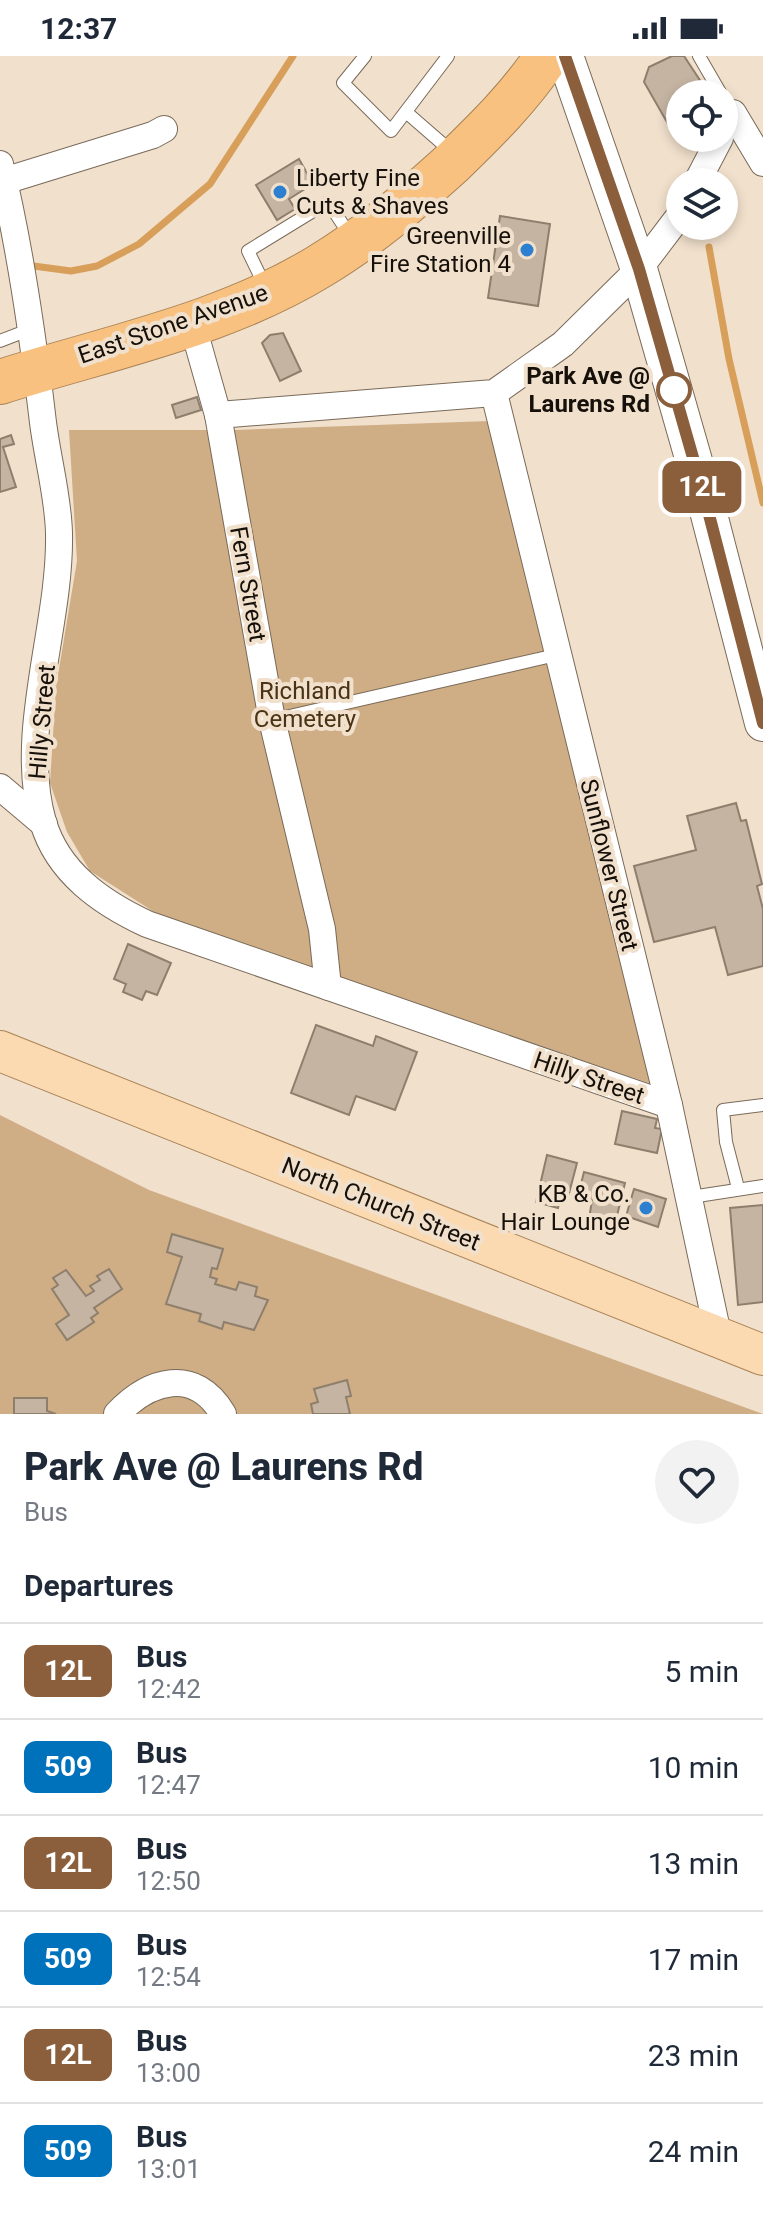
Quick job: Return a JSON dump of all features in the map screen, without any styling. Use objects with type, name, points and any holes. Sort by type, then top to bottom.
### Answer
[{"type":"highway","name":"East Stone Avenue","points":[[24,360],[192,323],[268,292],[320,266],[401,209],[504,115],[547,56]]},
{"type":"main road","name":"North Church Street","points":[[0,1051],[763,1355]]},
{"type":"street","points":[[565,56],[639,269],[706,503],[763,723]]},
{"type":"street","points":[[738,127],[763,163]]},
{"type":"street","points":[[2,172],[153,135],[164,129]]},
{"type":"street","name":"Hilly Street","points":[[2,172],[23,290],[24,360],[59,532],[56,597],[37,744],[36,785],[44,824],[67,866],[86,889],[113,908],[147,924],[669,1105]]},
{"type":"street","points":[[218,415],[494,393],[563,344],[639,269],[666,233]]},
{"type":"street","name":"Fern Street","points":[[192,323],[218,415],[272,720],[322,929],[328,987]]},
{"type":"street","name":"Sunflower Street","points":[[494,393],[691,1197],[719,1339]]},
{"type":"street","points":[[0,787],[44,824]]},
{"type":"street","points":[[117,1414],[133,1396],[153,1386],[172,1383],[193,1387],[209,1396],[223,1414]]},
{"type":"lane","points":[[365,56],[343,83],[391,131],[448,56]]},
{"type":"lane","points":[[699,56],[711,80]]},
{"type":"lane","points":[[406,112],[458,157]]},
{"type":"lane","points":[[0,341],[24,360]]},
{"type":"lane","points":[[272,720],[556,655]]},
{"type":"lane","points":[[738,1188],[726,1142],[723,1110],[763,1105]]},
{"type":"lane","points":[[691,1197],[763,1186]]},
{"type":"green space","name":"Richland Cemetery","points":[[490,421],[652,1084],[159,915],[90,871],[67,832],[50,783],[56,687],[77,561],[69,430],[235,430]]},
{"type":"green space","points":[[0,1115],[149,1190],[763,1414],[0,1414]]},
{"type":"building","points":[[672,56],[684,56],[700,80],[666,80],[666,120],[644,82],[649,67]]},
{"type":"building","name":"Liberty Fine Cuts & Shaves","points":[[299,159],[313,184],[289,199],[295,209],[277,220],[256,185]]},
{"type":"building","points":[[500,216],[550,224],[538,306],[488,298]]},
{"type":"building","points":[[283,333],[301,371],[280,381],[262,343],[270,335]]},
{"type":"building","points":[[197,397],[201,410],[176,418],[172,405]]},
{"type":"building","points":[[11,435],[14,444],[3,447],[16,487],[0,492],[0,439]]},
{"type":"building","points":[[736,803],[741,821],[746,820],[762,884],[757,886],[763,909],[763,966],[728,975],[715,927],[654,942],[634,866],[696,850],[687,816]]},
{"type":"building","points":[[128,944],[171,963],[157,995],[146,991],[142,1000],[123,992],[126,984],[114,979]]},
{"type":"building","points":[[316,1025],[373,1046],[376,1036],[417,1052],[395,1110],[356,1096],[349,1115],[291,1093]]},
{"type":"building","points":[[622,1111],[657,1119],[655,1128],[662,1129],[657,1153],[615,1144]]},
{"type":"building","points":[[547,1155],[577,1163],[567,1201],[560,1199],[558,1208],[536,1202]]},
{"type":"building","points":[[584,1172],[625,1183],[613,1232],[588,1226],[592,1200],[578,1196]]},
{"type":"building","name":"KB & Co. Hair Lounge","points":[[634,1189],[666,1199],[658,1227],[626,1216]]},
{"type":"building","points":[[763,1205],[763,1302],[738,1305],[730,1208]]},
{"type":"building","points":[[172,1234],[223,1249],[217,1269],[212,1268],[210,1277],[217,1279],[215,1284],[236,1290],[239,1282],[257,1287],[255,1296],[268,1300],[254,1330],[224,1322],[222,1329],[199,1321],[201,1314],[166,1304],[182,1257],[167,1252]]},
{"type":"building","points":[[109,1269],[122,1289],[94,1308],[98,1313],[91,1318],[94,1322],[67,1340],[56,1324],[69,1315],[52,1289],[58,1285],[53,1278],[66,1270],[86,1296],[94,1291],[90,1286],[100,1280],[97,1276]]},
{"type":"building","points":[[347,1380],[351,1396],[346,1397],[350,1414],[313,1414],[311,1404],[318,1402],[314,1389]]},
{"type":"building","points":[[14,1398],[47,1398],[47,1411],[56,1414],[14,1414]]},
{"type":"waterway","points":[[26,265],[71,271],[97,266],[139,244],[210,184],[293,56]]},
{"type":"waterway","points":[[709,247],[729,359],[763,503]]},
{"type":"bus line","name":"12L","points":[[565,56],[639,269],[706,503],[763,723]]},
{"type":"place","name":"Liberty Fine Cuts & Shaves","points":[[280,192]]},
{"type":"place","name":"Greenville Fire Station 4","points":[[527,250]]},
{"type":"place","name":"Park Ave @ Laurens Rd","points":[[674,390]]},
{"type":"place","name":"KB & Co. Hair Lounge","points":[[646,1208]]}]
